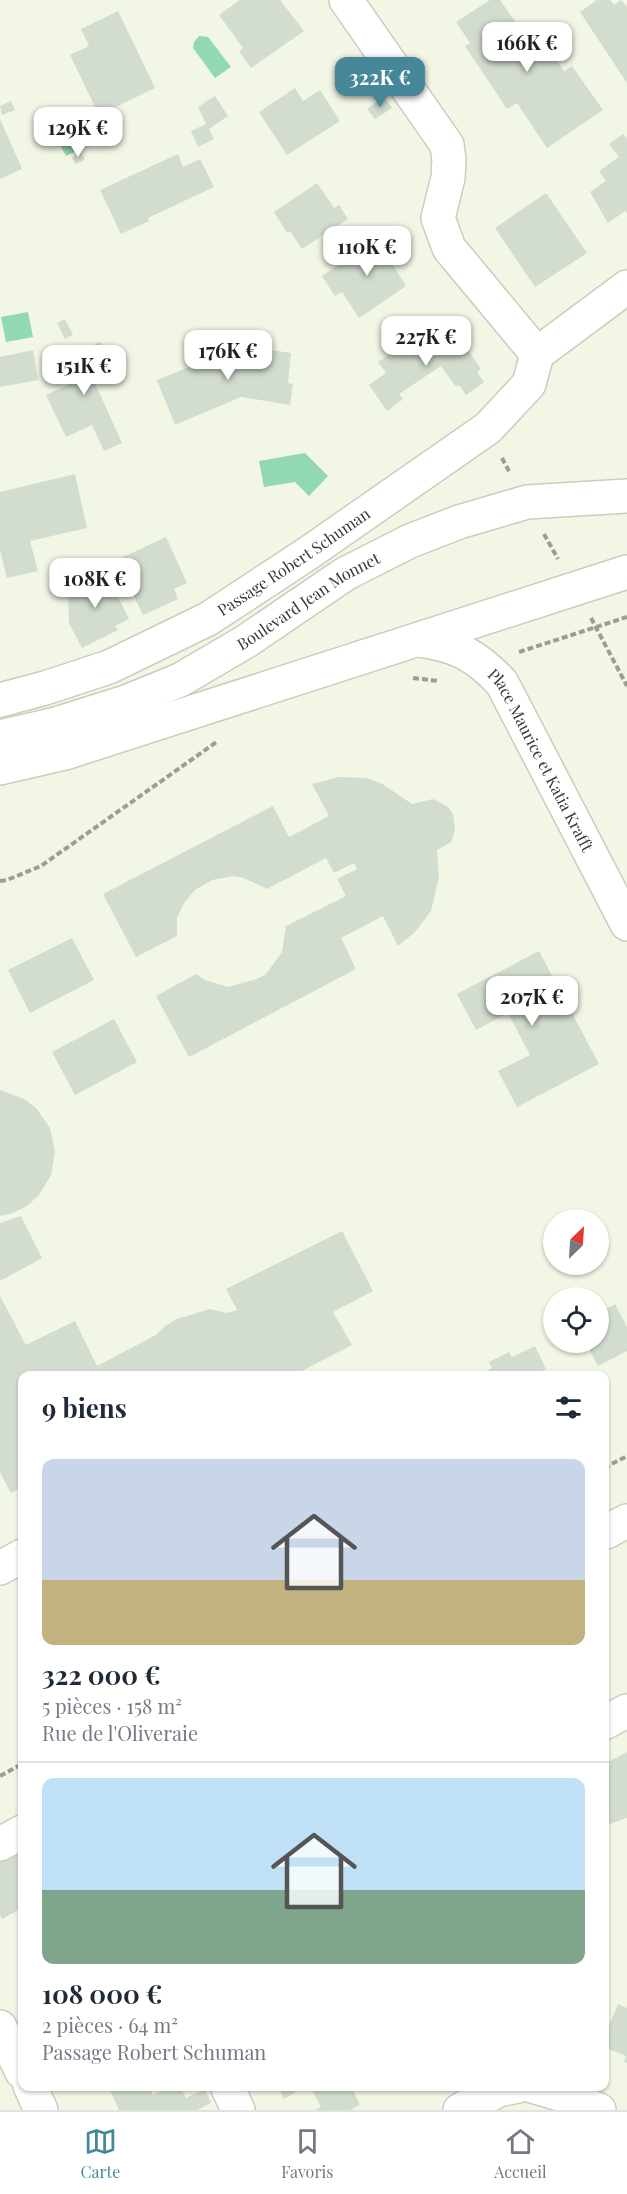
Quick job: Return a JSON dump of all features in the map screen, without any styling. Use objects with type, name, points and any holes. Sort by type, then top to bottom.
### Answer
[{"type":"street","points":[[346,0],[447,145],[448,178],[438,218],[449,248],[537,354],[627,287]]},
{"type":"street","name":"Passage Robert Schuman","points":[[0,699],[45,688],[109,667],[208,619],[307,554],[488,428],[529,384],[537,354]]},
{"type":"street","name":"Boulevard Jean Monnet","points":[[0,737],[56,724],[126,702],[180,680],[245,642],[345,574],[410,541],[459,522],[527,502],[627,496]]},
{"type":"street","points":[[0,768],[75,750],[627,572]]},
{"type":"street","name":"Place Maurice et Katia Krafft","points":[[418,640],[442,643],[463,651],[483,664],[502,683],[627,924]]},
{"type":"street","points":[[609,1530],[627,1521]]},
{"type":"street","points":[[0,1568],[18,1558]]},
{"type":"street","points":[[609,1720],[627,1711]]},
{"type":"street","points":[[0,1844],[18,1834]]},
{"type":"street","points":[[0,2027],[18,2064]]},
{"type":"street","points":[[32,2091],[41,2110]]},
{"type":"street","points":[[229,2091],[238,2110]]},
{"type":"street","points":[[460,2110],[497,2091]]},
{"type":"street","points":[[549,2091],[600,2110]]},
{"type":"path","points":[[412,678],[447,683]]},
{"type":"path","points":[[0,881],[40,866],[222,738]]},
{"type":"path","points":[[609,1465],[627,1456]]},
{"type":"path","points":[[0,1776],[18,1766]]},
{"type":"shaded area","points":[[199,36],[208,37],[231,67],[215,78],[193,48]]},
{"type":"shaded area","points":[[57,108],[60,114],[66,112],[84,147],[66,156],[48,121],[53,118],[50,111]]},
{"type":"shaded area","points":[[28,312],[33,337],[6,342],[1,317]]},
{"type":"shaded area","points":[[305,453],[328,476],[309,496],[295,482],[264,487],[259,461]]},
{"type":"building","points":[[240,0],[280,0],[304,31],[251,68],[239,51],[243,48],[219,15]]},
{"type":"building","points":[[490,0],[500,0],[526,37],[536,31],[564,71],[572,66],[603,110],[547,148],[517,103],[507,109],[465,46],[470,43],[456,22]]},
{"type":"building","points":[[597,0],[610,0],[614,5],[621,0],[627,7],[627,83],[580,12]]},
{"type":"building","points":[[118,11],[155,88],[99,115],[70,55],[89,46],[81,29]]},
{"type":"building","points":[[295,88],[303,101],[320,90],[340,121],[287,155],[259,112]]},
{"type":"building","points":[[215,96],[228,116],[209,129],[214,139],[198,147],[191,131],[206,124],[198,107]]},
{"type":"building","points":[[384,97],[392,108],[375,119],[367,109]]},
{"type":"building","points":[[11,101],[15,110],[2,115],[0,106]]},
{"type":"building","points":[[0,119],[22,169],[0,179]]},
{"type":"building","points":[[623,134],[627,139],[627,213],[625,211],[608,223],[590,192],[606,181],[599,171],[619,157],[609,144]]},
{"type":"building","points":[[81,153],[85,159],[76,164],[72,158]]},
{"type":"building","points":[[178,154],[183,167],[200,159],[214,187],[148,218],[149,221],[121,234],[100,190]]},
{"type":"building","points":[[317,183],[334,208],[339,205],[348,219],[302,249],[290,231],[287,233],[274,212]]},
{"type":"building","points":[[546,193],[587,253],[535,287],[495,228]]},
{"type":"building","points":[[385,235],[400,258],[392,264],[406,286],[359,318],[342,292],[335,296],[322,276]]},
{"type":"building","points":[[65,319],[73,335],[65,339],[57,323]]},
{"type":"building","points":[[427,329],[433,337],[447,339],[456,333],[481,369],[477,372],[484,382],[466,395],[459,385],[456,387],[441,366],[399,394],[403,399],[387,411],[369,385],[386,373],[378,362]]},
{"type":"building","points":[[100,342],[113,369],[93,379],[122,443],[104,451],[92,425],[66,437],[46,395],[68,385],[57,362]]},
{"type":"building","points":[[224,343],[291,353],[288,383],[293,384],[290,405],[241,397],[175,425],[157,380],[223,353]]},
{"type":"building","points":[[33,350],[38,380],[0,387],[0,357]]},
{"type":"building","points":[[75,474],[87,528],[30,541],[38,571],[7,578],[0,550],[0,492]]},
{"type":"building","points":[[166,537],[187,583],[174,589],[178,599],[143,615],[117,560]]},
{"type":"building","points":[[104,568],[129,619],[115,626],[118,630],[82,648],[69,623],[68,593],[83,586],[82,582],[91,577],[90,575]]},
{"type":"building","points":[[339,777],[366,778],[375,781],[412,804],[433,799],[448,807],[453,814],[455,830],[451,842],[437,850],[439,877],[431,911],[415,932],[398,946],[383,916],[341,938],[356,969],[189,1057],[156,996],[196,974],[205,980],[228,987],[257,979],[266,974],[282,952],[286,926],[346,896],[337,879],[357,869],[354,863],[334,873],[326,858],[267,889],[244,878],[234,876],[212,880],[195,890],[184,903],[177,918],[177,936],[136,957],[103,894],[273,806],[289,837],[329,816],[312,784]]},
{"type":"building","points":[[72,938],[94,980],[30,1013],[8,970]]},
{"type":"building","points":[[539,951],[599,1064],[517,1107],[498,1071],[530,1055],[508,1013],[476,1030],[457,994]]},
{"type":"building","points":[[114,1019],[137,1062],[75,1095],[52,1052]]},
{"type":"building","points":[[0,1090],[24,1099],[36,1108],[50,1128],[55,1152],[51,1175],[39,1195],[27,1206],[0,1216]]},
{"type":"building","points":[[21,1216],[42,1258],[0,1281],[0,1223]]},
{"type":"building","points":[[342,1231],[373,1291],[333,1312],[352,1345],[302,1371],[18,1371],[18,1490],[11,1493],[0,1472],[0,1296],[26,1345],[75,1321],[97,1366],[156,1335],[177,1319],[210,1309],[227,1313],[237,1310],[226,1289]]},
{"type":"building","points":[[615,1304],[627,1327],[627,1351],[598,1366],[591,1353],[609,1353],[609,1307]]},
{"type":"building","points":[[535,1346],[546,1369],[543,1371],[487,1371],[492,1368],[489,1362],[509,1352],[512,1357]]},
{"type":"building","points":[[627,1752],[627,1818],[609,1824],[609,1761]]},
{"type":"building","points":[[18,1848],[18,1910],[2,1919],[0,1915],[0,1858]]},
{"type":"building","points":[[618,2004],[627,2008],[627,2063],[624,2062],[626,2056],[609,2049],[609,2026]]},
{"type":"building","points":[[110,2091],[151,2091],[153,2095],[161,2091],[182,2091],[186,2098],[206,2091],[211,2103],[197,2110],[119,2110]]},
{"type":"building","points":[[280,2091],[298,2091],[284,2099]]},
{"type":"building","points":[[313,2091],[353,2091],[360,2105],[350,2110],[315,2110],[321,2107]]}]
